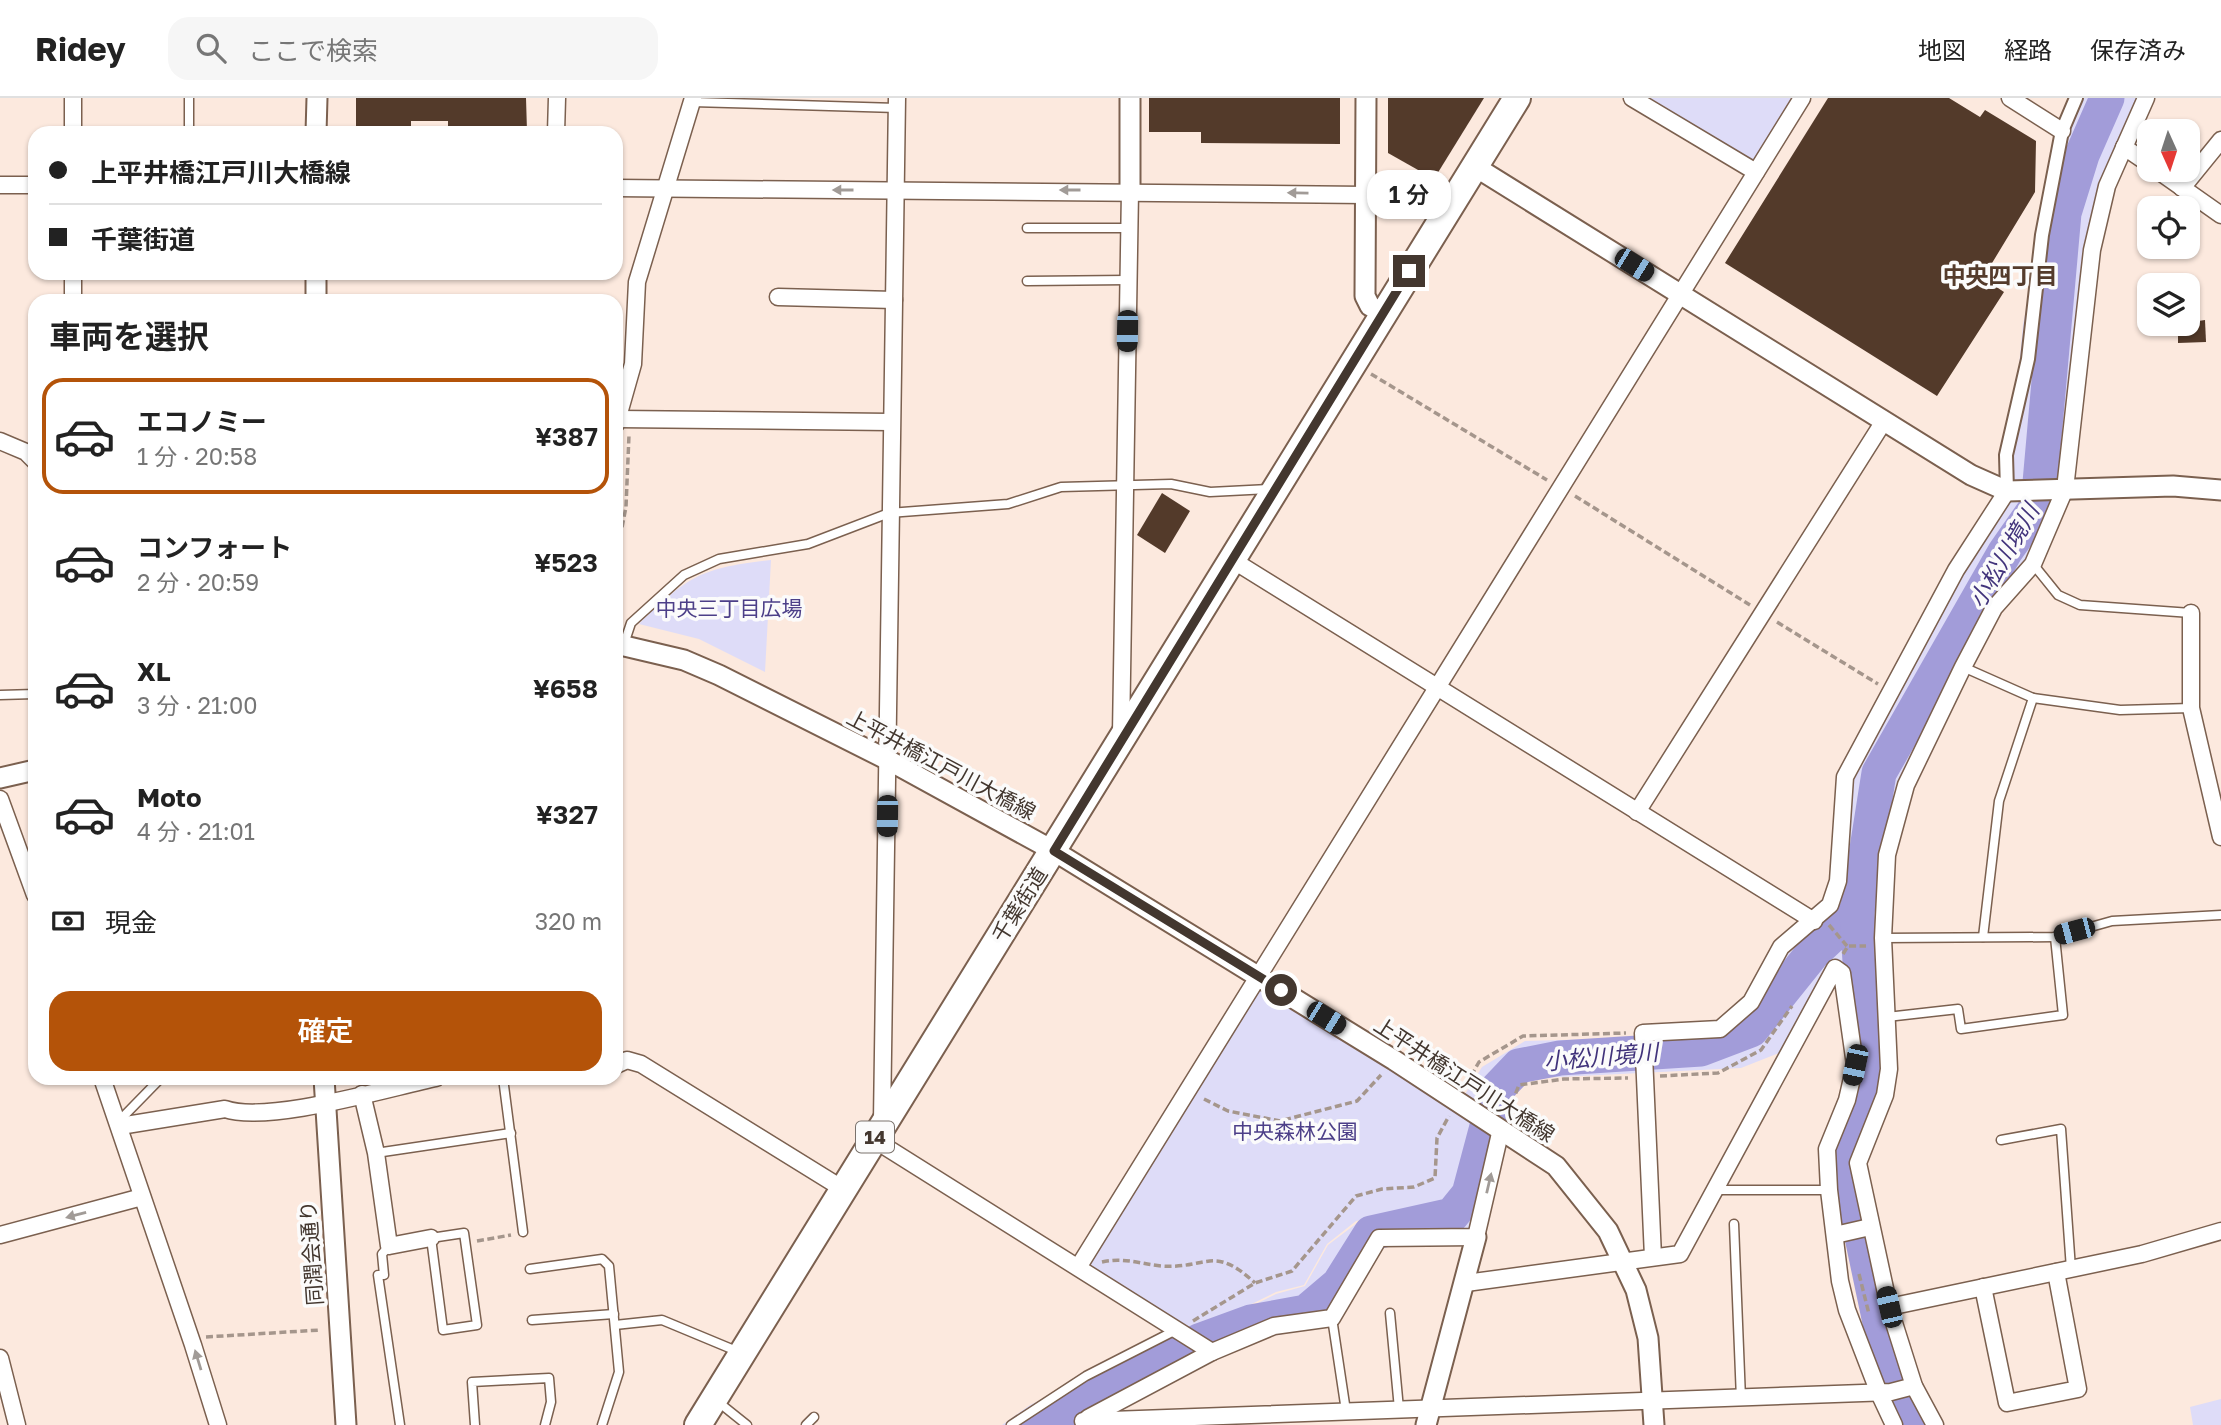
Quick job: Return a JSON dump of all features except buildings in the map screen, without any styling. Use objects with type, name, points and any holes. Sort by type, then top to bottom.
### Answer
[{"type":"highway","name":"千葉街道","points":[[698,1425],[1234,561],[1352,363],[1517,98]]},
{"type":"street","points":[[73,98],[74,126]]},
{"type":"street","points":[[316,126],[317,98]]},
{"type":"street","points":[[556,126],[557,98]]},
{"type":"street","points":[[1121,744],[1130,98]]},
{"type":"street","points":[[1366,98],[1365,296],[1370,306],[1383,313]]},
{"type":"street","points":[[1632,98],[1755,172]]},
{"type":"street","points":[[1079,1266],[1439,688],[1559,486],[1802,98]]},
{"type":"street","points":[[2010,98],[2063,131]]},
{"type":"street","points":[[1653,1257],[1643,1039],[1720,1029],[1751,1002],[1781,947],[1830,905],[1838,881],[1845,777],[1955,570],[2014,491],[2006,455],[2028,359],[2042,235],[2063,131],[2076,98]]},
{"type":"street","points":[[1894,1425],[1885,1393],[1847,1310],[1858,1163],[1885,1095],[1889,1069],[1883,938],[1887,855],[1906,785],[1963,667],[1994,608],[2033,564],[2057,489],[2092,250],[2106,186],[2146,98]]},
{"type":"street","points":[[623,400],[633,364],[637,282],[692,100]]},
{"type":"street","points":[[897,103],[890,422],[888,760],[878,1132],[1208,1348]]},
{"type":"street","points":[[2182,188],[2221,140]]},
{"type":"street","points":[[2124,147],[2137,156]]},
{"type":"street","points":[[1474,166],[1971,475],[2014,491],[2173,486],[2221,490]]},
{"type":"street","points":[[2174,182],[2221,215]]},
{"type":"street","points":[[0,185],[28,185]]},
{"type":"street","points":[[623,188],[1366,195]]},
{"type":"street","points":[[778,297],[894,300]]},
{"type":"street","points":[[623,421],[890,422]]},
{"type":"street","points":[[1637,812],[1884,421]]},
{"type":"street","points":[[0,441],[28,454]]},
{"type":"street","points":[[1234,561],[1814,921]]},
{"type":"street","points":[[2191,613],[2191,708],[2221,836]]},
{"type":"street","name":"上平井橋江戸川大橋線","points":[[623,645],[684,660],[719,675],[888,760],[1054,851],[1394,1060],[1556,1166],[1590,1206],[1624,1261],[1644,1314],[1652,1366],[1654,1425]]},
{"type":"street","points":[[0,778],[28,771]]},
{"type":"street","points":[[0,799],[28,876]]},
{"type":"street","points":[[1466,1283],[1680,1254],[1835,968],[1842,973],[1855,1065],[1847,1100],[1827,1149],[1829,1190],[1854,1231],[1889,1307],[1914,1386],[1935,1425]]},
{"type":"street","points":[[623,1062],[627,1060],[641,1064],[843,1189]]},
{"type":"street","points":[[105,1085],[193,1345],[217,1425]]},
{"type":"street","name":"同潤会通り","points":[[325,1085],[346,1425]]},
{"type":"street","points":[[119,1124],[225,1109],[239,1114],[326,1104],[404,1085]]},
{"type":"street","points":[[362,1094],[376,1153],[389,1245],[431,1238]]},
{"type":"street","points":[[1428,1417],[1466,1283],[1476,1237],[1493,1123]]},
{"type":"street","points":[[0,1235],[142,1198]]},
{"type":"street","points":[[1889,1307],[2142,1254],[2221,1231]]},
{"type":"street","points":[[1080,1424],[1208,1348],[1274,1326],[1332,1318],[1379,1238],[1476,1237]]},
{"type":"street","points":[[1983,1287],[2007,1403],[2078,1389],[2063,1270]]},
{"type":"street","points":[[0,1358],[17,1425]]},
{"type":"street","points":[[1080,1424],[1296,1419],[1346,1411],[1399,1409],[1428,1417],[1653,1402],[1885,1393],[1914,1386]]},
{"type":"lane","points":[[189,98],[189,126]]},
{"type":"lane","points":[[692,100],[897,103]]},
{"type":"lane","points":[[1027,228],[1129,228]]},
{"type":"lane","points":[[1027,281],[1128,280]]},
{"type":"lane","points":[[623,638],[631,623],[684,575],[719,559],[808,544],[889,513],[1008,505],[1061,487],[1171,484],[1232,492],[1277,488]]},
{"type":"lane","points":[[2033,564],[2058,595],[2080,605],[2191,613]]},
{"type":"lane","points":[[1963,667],[2033,698],[2120,710],[2191,708]]},
{"type":"lane","points":[[0,695],[28,694]]},
{"type":"lane","points":[[1983,937],[1999,801],[2033,698]]},
{"type":"lane","points":[[1883,938],[2055,937],[2112,921],[2221,915]]},
{"type":"lane","points":[[1887,1017],[1958,1009],[1961,1029],[2063,1015],[2055,937]]},
{"type":"lane","points":[[119,1124],[155,1085]]},
{"type":"lane","points":[[504,1085],[523,1232]]},
{"type":"lane","points":[[2001,1140],[2060,1129],[2063,1270]]},
{"type":"lane","points":[[376,1153],[511,1133]]},
{"type":"lane","points":[[1717,1190],[1829,1190]]},
{"type":"lane","points":[[1734,1224],[1741,1399]]},
{"type":"lane","points":[[464,1233],[477,1325],[443,1330],[431,1238],[464,1233]]},
{"type":"lane","points":[[389,1245],[382,1254],[384,1275],[378,1275],[400,1425]]},
{"type":"lane","points":[[530,1269],[601,1259],[609,1266],[619,1372],[602,1425]]},
{"type":"lane","points":[[1390,1313],[1399,1409]]},
{"type":"lane","points":[[532,1320],[614,1314]]},
{"type":"lane","points":[[1332,1318],[1346,1411]]},
{"type":"lane","points":[[615,1325],[662,1320],[742,1353]]},
{"type":"lane","points":[[1011,1425],[1086,1376],[1182,1330]]},
{"type":"lane","points":[[475,1425],[472,1382],[549,1378],[551,1402],[545,1425]]},
{"type":"lane","points":[[715,1399],[747,1425]]},
{"type":"lane","points":[[806,1425],[814,1417]]},
{"type":"lane","points":[[211,1425],[217,1425]]},
{"type":"path","points":[[1352,363],[1559,486],[1891,693]]},
{"type":"path","points":[[1814,921],[1828,924],[1848,946]]},
{"type":"path","points":[[1182,1330],[1255,1283],[1292,1271],[1356,1196],[1382,1189],[1414,1187],[1435,1178],[1437,1138],[1479,1062],[1523,1036],[1643,1039]]},
{"type":"path","points":[[1187,1091],[1228,1111],[1280,1121],[1357,1101],[1394,1060]]},
{"type":"path","points":[[465,1244],[523,1232]]},
{"type":"path","points":[[1079,1266],[1121,1258],[1164,1266],[1214,1258],[1237,1266],[1255,1283]]},
{"type":"path","points":[[193,1345],[209,1335],[340,1328]]},
{"type":"green space","points":[[1643,98],[1795,98],[1754,164]]},
{"type":"green space","name":"中央森林公園","points":[[2081,98],[2140,98],[2102,182],[2061,482],[2041,539],[1895,791],[1880,856],[1876,966],[1884,1069],[1860,1051],[1846,961],[1828,964],[1779,1053],[1741,1068],[1517,1079],[1498,1117],[1473,1233],[1378,1237],[1330,1316],[1213,1349],[1195,1334],[1276,1294],[1305,1286],[1328,1245],[1357,1223],[1437,1202],[1356,1221],[1327,1244],[1304,1285],[1276,1292],[1193,1333],[1087,1266],[1258,985],[1459,1104],[1482,1067],[1525,1041],[1712,1036],[1758,1004],[1788,953],[1814,935],[1844,895],[1850,779],[1960,573],[2006,504],[2023,324],[2065,134]]},
{"type":"green space","name":"中央三丁目広場","points":[[771,560],[765,672],[699,639],[639,624],[671,594],[698,577],[728,566]]},
{"type":"green space","points":[[1178,1333],[1205,1351],[1069,1425],[1002,1425],[1030,1405]]},
{"type":"green space","points":[[2221,1399],[2221,1425],[2193,1425],[2190,1407]]},
{"type":"waterway","name":"小松川境川","points":[[1923,1425],[1890,1370],[1845,1156],[1851,1114],[1872,1051],[1861,978],[1857,912],[1879,773],[2005,552],[2038,505],[2064,213],[2082,155],[2107,98]]},
{"type":"waterway","name":"小松川境川","points":[[1036,1425],[1199,1341],[1251,1322],[1306,1312],[1339,1284],[1371,1233],[1452,1215],[1469,1194],[1497,1089],[1519,1066],[1560,1058],[1701,1049],[1751,1030],[1812,954],[1857,912]]},
{"type":"district","name":"中央四丁目","points":[[2000,276]]},
{"type":"route","points":[[1281,990],[1054,851],[1234,561],[1409,271]]}]
